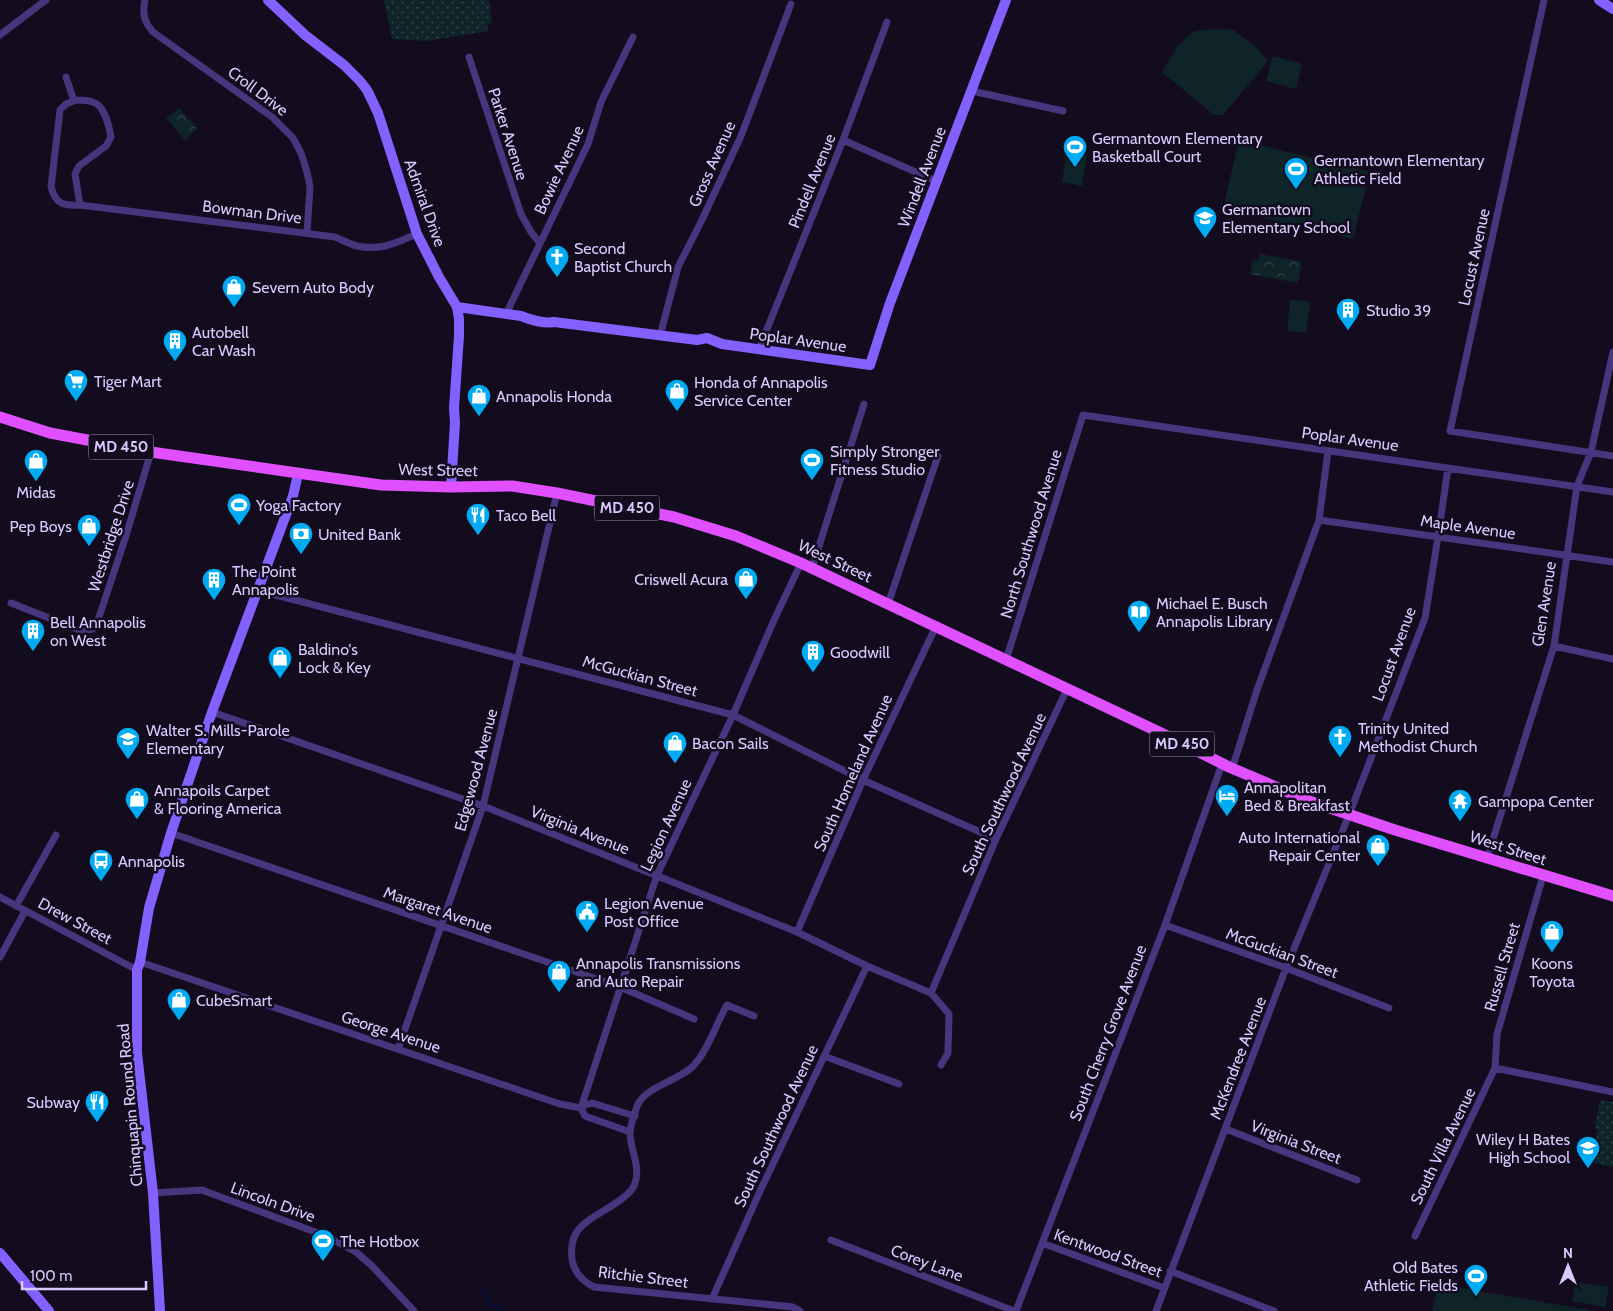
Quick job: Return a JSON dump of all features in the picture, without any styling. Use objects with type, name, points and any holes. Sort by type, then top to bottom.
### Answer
[{"type":"main road","name":"West Street","points":[[0,417],[50,433],[151,452],[298,474],[381,485],[512,486],[557,493],[674,517],[736,536],[801,563],[1227,766],[1309,801],[1543,876],[1612,893]]},
{"type":"street","points":[[0,35],[46,0]]},
{"type":"street","name":"Croll Drive","points":[[145,0],[144,17],[147,26],[153,32],[272,117],[293,138],[301,153],[310,187],[307,233]]},
{"type":"street","name":"Admiral Drive","points":[[268,0],[300,30],[344,65],[367,90],[378,113],[418,234],[439,277],[457,307],[460,336],[454,408],[455,423],[451,487]]},
{"type":"street","name":"Windell Avenue","points":[[870,365],[890,303],[1006,0]]},
{"type":"street","name":"Locust Avenue","points":[[1544,0],[1450,432],[1591,452]]},
{"type":"street","points":[[1598,0],[1613,9]]},
{"type":"street","name":"Gross Avenue","points":[[660,336],[678,268],[741,136],[791,4]]},
{"type":"street","name":"Pindell Avenue","points":[[759,349],[843,140],[887,22]]},
{"type":"street","name":"Bowie Avenue","points":[[506,314],[588,144],[601,102],[633,37]]},
{"type":"street","name":"Parker Avenue","points":[[468,57],[521,214],[540,243]]},
{"type":"street","points":[[66,77],[74,101],[93,102],[106,115],[111,137],[106,146],[79,166],[75,174],[80,205]]},
{"type":"street","points":[[972,91],[1063,111]]},
{"type":"street","name":"Bowman Drive","points":[[74,101],[66,104],[60,110],[51,187],[54,198],[60,204],[307,233],[335,237],[355,246],[373,248],[385,247],[418,234]]},
{"type":"street","points":[[843,140],[936,181]]},
{"type":"street","name":"Poplar Avenue","points":[[457,307],[521,316],[530,320],[549,323],[554,322],[697,340],[706,345],[722,344],[870,365]]},
{"type":"street","name":"Glen Avenue","points":[[1487,858],[1554,646],[1577,486],[1591,452],[1613,352]]},
{"type":"street","points":[[812,568],[864,404]]},
{"type":"street","name":"Poplar Avenue","points":[[1083,415],[1613,492]]},
{"type":"street","name":"North Southwood Avenue","points":[[1006,660],[1083,415]]},
{"type":"street","name":"South Cherry Grove Avenue","points":[[1015,1311],[1257,690],[1318,520],[1328,450]]},
{"type":"street","name":"Westbridge Drive","points":[[11,603],[82,631],[93,629],[97,623],[122,548],[151,452]]},
{"type":"street","points":[[1591,452],[1613,456]]},
{"type":"street","points":[[888,604],[938,456]]},
{"type":"street","name":"Locust Avenue","points":[[1349,815],[1424,618],[1448,468]]},
{"type":"street","name":"Chinquapin Round Road","points":[[160,1311],[153,1192],[137,1053],[139,966],[149,908],[171,832],[212,712],[293,496],[298,474]]},
{"type":"street","name":"Edgewood Avenue","points":[[398,1048],[483,806],[557,493]]},
{"type":"street","name":"Maple Avenue","points":[[1318,520],[1613,562]]},
{"type":"street","name":"Legion Avenue","points":[[582,1107],[657,875],[733,715],[801,563]]},
{"type":"street","name":"McGuckian Street","points":[[258,590],[733,715],[863,780],[996,839]]},
{"type":"street","name":"South Homeland Avenue","points":[[797,932],[863,780],[936,626]]},
{"type":"street","points":[[1554,646],[1613,659]]},
{"type":"street","name":"South Southwood Avenue","points":[[931,993],[996,839],[1067,689]]},
{"type":"street","name":"Virginia Avenue","points":[[212,712],[483,806],[797,932],[867,966],[931,993]]},
{"type":"street","name":"McKendree Avenue","points":[[1156,1311],[1286,968],[1349,815]]},
{"type":"street","name":"Margaret Avenue","points":[[171,832],[620,987],[694,1020]]},
{"type":"street","points":[[16,906],[56,835]]},
{"type":"street","name":"Russell Street","points":[[1496,1068],[1496,1034],[1543,876]]},
{"type":"street","name":"Drew Street","points":[[0,897],[139,966]]},
{"type":"street","points":[[0,957],[25,910]]},
{"type":"street","name":"McGuckian Street","points":[[1165,925],[1286,968],[1389,1008]]},
{"type":"street","name":"George Avenue","points":[[139,966],[398,1048],[560,1104],[582,1107],[585,1116],[630,1132]]},
{"type":"street","name":"South Southwood Avenue","points":[[712,1299],[761,1189],[867,966]]},
{"type":"street","points":[[931,993],[949,1014],[948,1053],[941,1065]]},
{"type":"street","points":[[630,1132],[638,1104],[655,1088],[679,1077],[693,1066],[703,1052],[727,1005],[754,1016]]},
{"type":"street","points":[[824,1056],[899,1084]]},
{"type":"street","points":[[1496,1068],[1613,1092]]},
{"type":"street","name":"South Villa Avenue","points":[[1414,1236],[1496,1068]]},
{"type":"street","points":[[582,1107],[592,1102],[634,1116]]},
{"type":"street","name":"Virginia Street","points":[[1226,1129],[1357,1180]]},
{"type":"street","name":"Ritchie Street","points":[[630,1132],[636,1170],[634,1186],[620,1200],[580,1226],[575,1234],[571,1252],[576,1273],[594,1287],[793,1307],[800,1311]]},
{"type":"street","name":"Lincoln Drive","points":[[153,1192],[202,1190],[326,1236],[356,1252],[375,1268],[414,1311]]},
{"type":"street","name":"Corey Lane","points":[[830,1240],[1015,1311]]},
{"type":"street","name":"Kentwood Street","points":[[1042,1243],[1164,1288]]},
{"type":"street","points":[[0,1253],[49,1311]]},
{"type":"street","name":"Kentwood Street","points":[[1170,1271],[1274,1311]]},
{"type":"green space","points":[[384,0],[489,0],[492,22],[487,25],[488,31],[427,41],[392,39]]},
{"type":"green space","points":[[1233,30],[1253,44],[1268,61],[1223,115],[1214,115],[1162,72],[1178,45],[1194,31]]},
{"type":"green space","points":[[1273,56],[1302,64],[1296,89],[1266,81]]},
{"type":"green space","points":[[179,108],[197,128],[185,140],[166,118]]},
{"type":"green space","name":"Germantown Elementary Athletic Field","points":[[1239,140],[1370,172],[1353,239],[1223,208]]},
{"type":"green space","name":"Germantown Elementary Basketball Court","points":[[1067,150],[1087,154],[1082,186],[1062,182]]},
{"type":"green space","points":[[1260,254],[1302,262],[1298,283],[1250,274],[1253,260],[1258,261]]},
{"type":"green space","points":[[1290,299],[1310,302],[1306,333],[1287,331]]},
{"type":"green space","points":[[1600,1100],[1613,1102],[1613,1167],[1588,1162],[1590,1152],[1593,1153],[1598,1130],[1595,1128]]},
{"type":"green space","points":[[1576,1282],[1609,1287],[1605,1307],[1572,1301]]},
{"type":"green space","name":"Old Bates Athletic Fields","points":[[1439,1284],[1594,1311],[1432,1311]]},
{"type":"waterway","points":[[483,1291],[490,1302],[501,1311]]},
{"type":"place","name":"Germantown Elementary Basketball Court","points":[[1075,168]]},
{"type":"place","name":"Germantown Elementary Athletic Field","points":[[1296,190]]},
{"type":"place","name":"Germantown Elementary School","points":[[1205,239]]},
{"type":"place","name":"Second Baptist Church","points":[[557,278]]},
{"type":"place","name":"Severn Auto Body","points":[[234,308]]},
{"type":"place","name":"Studio 39","points":[[1348,331]]},
{"type":"place","name":"Autobell Car Wash","points":[[175,362]]},
{"type":"place","name":"Tiger Mart","points":[[76,402]]},
{"type":"place","name":"Honda of Annapolis Service Center","points":[[677,412]]},
{"type":"place","name":"Annapolis Honda","points":[[479,417]]},
{"type":"place","name":"Simply Stronger Fitness Studio","points":[[812,481]]},
{"type":"place","name":"Midas","points":[[36,482]]},
{"type":"place","name":"Yoga Factory","points":[[239,526]]},
{"type":"place","name":"Taco Bell","points":[[478,536]]},
{"type":"place","name":"Pep Boys","points":[[89,547]]},
{"type":"place","name":"United Bank","points":[[301,555]]},
{"type":"place","name":"Criswell Acura","points":[[746,600]]},
{"type":"place","name":"The Point Annapolis","points":[[214,601]]},
{"type":"place","name":"Michael E. Busch Annapolis Library","points":[[1139,633]]},
{"type":"place","name":"Bell Annapolis on West","points":[[33,652]]},
{"type":"place","name":"Goodwill","points":[[813,673]]},
{"type":"place","name":"Baldino's Lock & Key","points":[[280,679]]},
{"type":"place","name":"Trinity United Methodist Church","points":[[1340,758]]},
{"type":"place","name":"Walter S. Mills-Parole Elementary","points":[[128,760]]},
{"type":"place","name":"Bacon Sails","points":[[675,764]]},
{"type":"place","name":"Annapolitan Bed & Breakfast","points":[[1227,817]]},
{"type":"place","name":"Annapoils Carpet & Flooring America","points":[[137,820]]},
{"type":"place","name":"Gampopa Center","points":[[1460,822]]},
{"type":"place","name":"Auto International Repair Center","points":[[1378,867]]},
{"type":"place","name":"Annapolis","points":[[101,882]]},
{"type":"place","name":"Legion Avenue Post Office","points":[[587,933]]},
{"type":"place","name":"Koons Toyota","points":[[1552,953]]},
{"type":"place","name":"Annapolis Transmissions and Auto Repair","points":[[559,993]]},
{"type":"place","name":"CubeSmart","points":[[179,1021]]},
{"type":"place","name":"Subway","points":[[97,1123]]},
{"type":"place","name":"Wiley H Bates High School","points":[[1588,1169]]},
{"type":"place","name":"The Hotbox","points":[[323,1262]]},
{"type":"place","name":"Old Bates Athletic Fields","points":[[1476,1297]]}]
